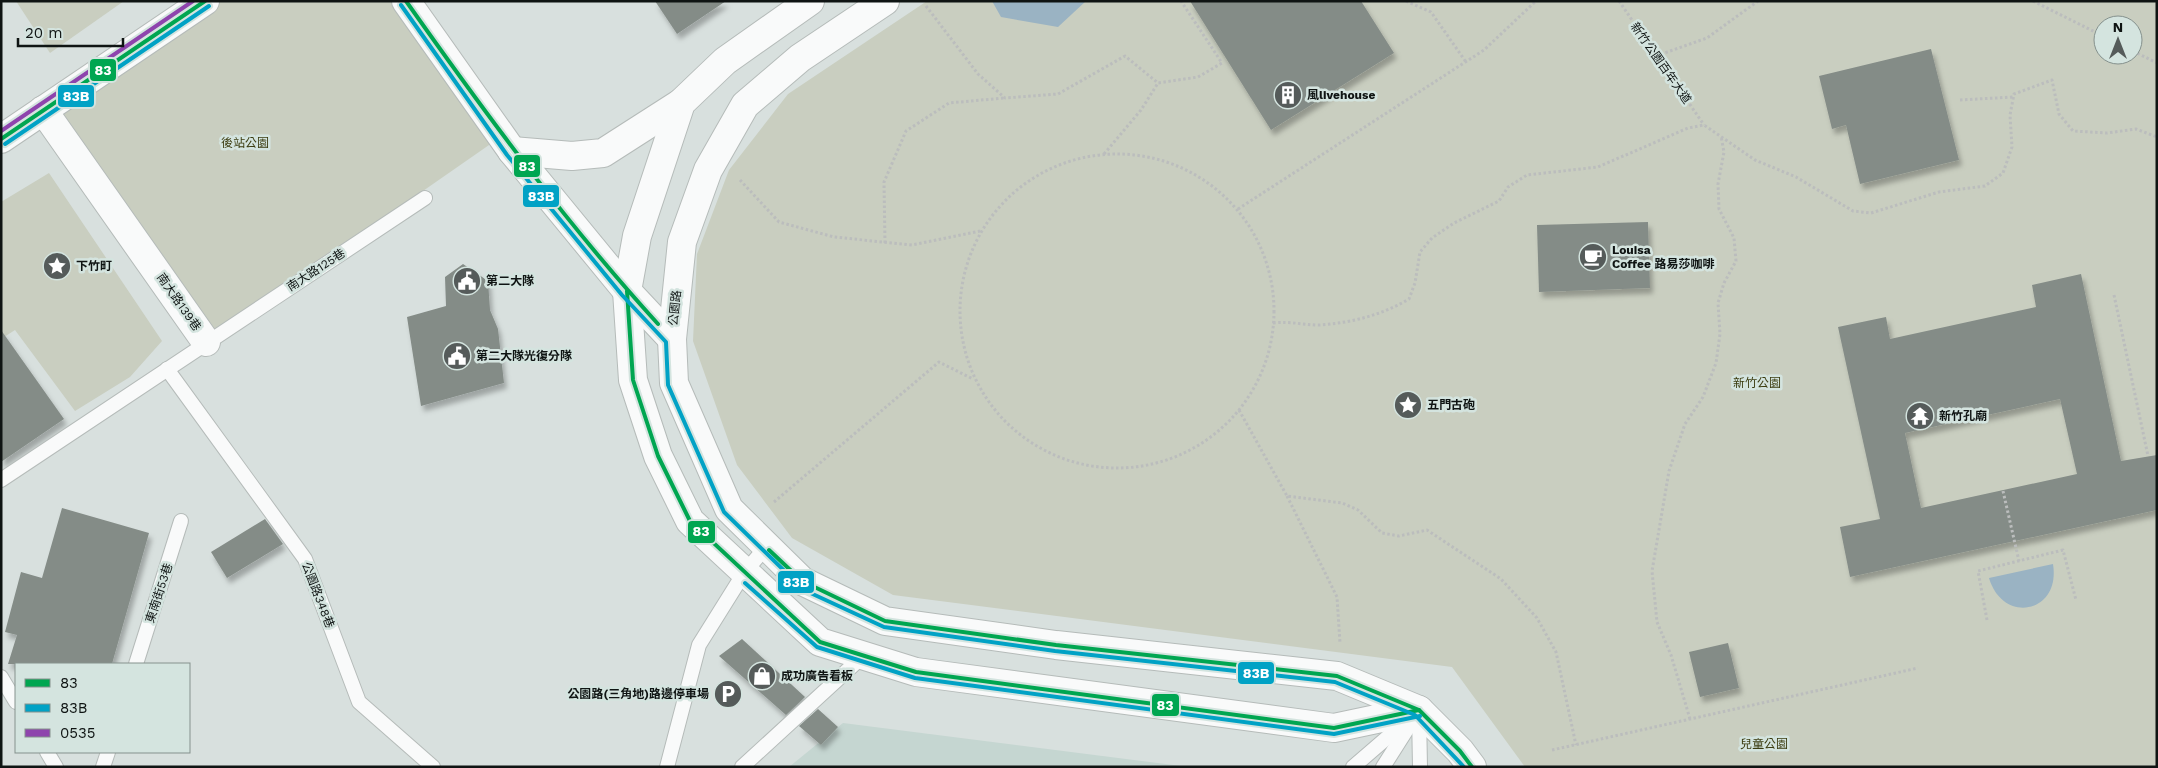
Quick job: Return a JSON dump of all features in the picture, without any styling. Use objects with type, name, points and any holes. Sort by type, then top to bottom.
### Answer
[{"type":"street","points":[[1,139],[205,1]]},
{"type":"street","points":[[406,1],[512,151],[627,291],[672,339]]},
{"type":"street","points":[[512,151],[572,156],[603,153],[681,103],[725,61],[810,1]]},
{"type":"street","name":"公園路","points":[[886,1],[800,58],[745,105],[708,170],[682,242],[672,339],[674,383],[728,509],[802,581],[885,621],[1056,645],[1337,676],[1420,710]]},
{"type":"street","points":[[681,103],[637,236],[627,291],[633,380],[658,456],[690,521],[744,574],[820,642],[916,672],[1334,728],[1420,710],[1472,767]]},
{"type":"street","name":"南大路139巷","points":[[43,110],[206,342]]},
{"type":"lane","name":"南大路125巷","points":[[206,342],[425,198]]},
{"type":"lane","name":"南大路139巷","points":[[1,480],[206,342]]},
{"type":"lane","name":"公園路348巷","points":[[167,369],[305,560],[359,702],[433,767]]},
{"type":"lane","name":"東南街53巷","points":[[136,663],[182,521]]},
{"type":"lane","points":[[667,767],[699,645],[744,574],[766,547]]},
{"type":"lane","points":[[742,767],[863,656]]},
{"type":"lane","points":[[3,685],[15,701]]},
{"type":"lane","points":[[1353,767],[1420,710]]},
{"type":"lane","points":[[1383,767],[1420,710]]},
{"type":"lane","points":[[1420,710],[1420,767]]},
{"type":"lane","points":[[48,753],[56,767]]},
{"type":"lane","points":[[103,767],[108,753]]},
{"type":"path","points":[[885,243],[884,182],[906,131],[949,103],[1058,94],[1125,56],[1158,83],[1198,77],[1222,63],[1181,1]]},
{"type":"path","points":[[1406,1],[1431,12],[1466,62]]},
{"type":"path","points":[[1238,209],[1484,50],[1536,1]]},
{"type":"path","name":"新竹公園百年大道","points":[[1619,1],[1704,125]]},
{"type":"path","points":[[1656,56],[1707,38],[1758,1]]},
{"type":"path","points":[[2034,1],[2093,31]]},
{"type":"path","points":[[926,6],[978,74],[1005,98]]},
{"type":"path","points":[[2143,56],[2157,63]]},
{"type":"path","points":[[1273,323],[1290,321],[1318,325],[1355,320],[1392,309],[1409,299],[1415,283],[1420,252],[1432,238],[1454,223],[1499,201],[1508,187],[1527,176],[1598,167],[1688,128],[1704,125],[1755,160],[1796,177],[1852,211],[1871,213],[1939,192],[1985,186],[2003,172],[2012,148],[2010,115],[2014,94],[2052,80],[2059,114],[2072,131],[2107,134],[2136,129],[2157,136]]},
{"type":"path","points":[[1104,154],[1141,110],[1158,83]]},
{"type":"path","points":[[1960,100],[2013,97]]},
{"type":"path","points":[[1690,719],[1671,655],[1657,622],[1652,571],[1669,471],[1685,424],[1703,397],[1716,363],[1720,334],[1718,303],[1724,283],[1736,261],[1734,238],[1719,209],[1718,184],[1724,152],[1721,135]]},
{"type":"path","points":[[1104,154],[1154,157],[1200,177],[1238,209],[1264,252],[1275,301],[1269,355],[1245,404],[1206,442],[1157,464],[1102,468],[1050,454],[1005,424],[974,380],[959,327],[961,278],[980,231],[1012,192],[1054,166],[1104,154]]},
{"type":"path","points":[[737,177],[779,222],[834,237],[912,246],[980,231]]},
{"type":"path","points":[[2114,294],[2148,456]]},
{"type":"path","points":[[774,502],[940,362],[974,380]]},
{"type":"path","points":[[1239,410],[1287,496],[1337,597],[1340,644]]},
{"type":"path","points":[[2003,491],[2019,561]]},
{"type":"path","points":[[1287,496],[1342,503],[1358,510],[1382,533],[1399,536],[1427,530],[1502,579],[1537,618],[1556,652],[1576,745]]},
{"type":"path","points":[[1987,620],[1978,571],[2063,550],[2076,600]]},
{"type":"path","points":[[1552,750],[1918,668]]},
{"type":"shaded area","points":[[843,723],[1189,767],[789,767]]},
{"type":"green space","points":[[16,1],[124,1],[50,53]]},
{"type":"green space","name":"後站公園","points":[[205,1],[406,1],[502,136],[206,342],[43,110]]},
{"type":"green space","name":"新竹公園","points":[[927,1],[2157,1],[2157,767],[1525,767],[1452,667],[893,595],[792,538],[737,465],[693,341],[697,254],[729,170],[788,94]]},
{"type":"green space","name":"下竹町","points":[[49,173],[162,341],[130,377],[75,411],[15,330],[1,339],[1,202]]},
{"type":"water","points":[[992,1],[1086,1],[1058,27],[1001,17]]},
{"type":"water","points":[[2053,564],[2053,581],[2048,593],[2040,602],[2029,607],[2018,607],[2006,603],[1996,593],[1989,578]]},
{"type":"building","points":[[655,1],[726,1],[677,34]]},
{"type":"building","name":"風livehouse","points":[[1190,1],[1361,1],[1394,53],[1271,130]]},
{"type":"building","points":[[1931,49],[1959,160],[1860,184],[1846,125],[1832,129],[1819,76]]},
{"type":"building","name":"Louisa Coffee 路易莎咖啡","points":[[1648,222],[1650,288],[1539,292],[1537,225]]},
{"type":"building","name":"第二大隊光復分隊","points":[[463,264],[488,281],[490,310],[498,329],[504,383],[421,406],[407,317],[446,306],[445,277]]},
{"type":"building","name":"新竹孔廟","points":[[2081,274],[2121,461],[2157,455],[2157,510],[1850,577],[1840,527],[1880,519],[1838,327],[1886,317],[1890,339],[2036,307],[2032,285]],"holes":[[[2060,399],[2077,474],[1921,508],[1905,433]]]},
{"type":"building","points":[[1,330],[64,419],[1,462]]},
{"type":"building","points":[[62,508],[149,533],[112,663],[8,664],[17,635],[5,632],[21,572],[42,578]]},
{"type":"building","points":[[265,519],[283,544],[227,578],[211,552]]},
{"type":"building","name":"成功廣告看板","points":[[742,639],[805,697],[786,715],[719,656]]},
{"type":"building","points":[[1728,643],[1739,688],[1700,697],[1689,652]]},
{"type":"building","points":[[818,709],[838,727],[821,745],[799,726]]},
{"type":"transit line","name":"0535","points":[[1,131],[193,1]]},
{"type":"transit line","name":"83","points":[[1,139],[205,1]]},
{"type":"transit line","name":"83","points":[[406,1],[527,167],[591,247],[658,324]]},
{"type":"transit line","name":"83B","points":[[401,5],[507,155],[622,295],[666,342],[668,385],[724,512],[804,590],[884,627],[1055,651],[1335,682],[1415,715],[1464,767]]},
{"type":"transit line","name":"83B","points":[[5,144],[209,6]]},
{"type":"transit line","name":"83","points":[[627,291],[633,380],[658,456],[690,521],[820,642],[916,672],[1334,728],[1419,710]]},
{"type":"transit line","name":"83","points":[[769,550],[802,581],[885,621],[1056,645],[1337,676],[1419,710],[1460,751],[1472,767]]},
{"type":"transit line","name":"83B","points":[[745,583],[817,647],[915,678],[1334,734],[1420,716]]},
{"type":"place","name":"風livehouse","points":[[1288,95]]},
{"type":"place","name":"Louisa Coffee 路易莎咖啡","points":[[1593,257]]},
{"type":"place","name":"下竹町","points":[[57,266]]},
{"type":"place","name":"第二大隊","points":[[467,281]]},
{"type":"place","name":"第二大隊光復分隊","points":[[457,356]]},
{"type":"place","name":"五門古砲","points":[[1408,405]]},
{"type":"place","name":"新竹孔廟","points":[[1920,416]]},
{"type":"place","name":"成功廣告看板","points":[[762,676]]},
{"type":"place","name":"公園路(三角地)路邊停車場","points":[[728,694]]},
{"type":"park label","name":"兒童公園","points":[[1764,744]]}]
